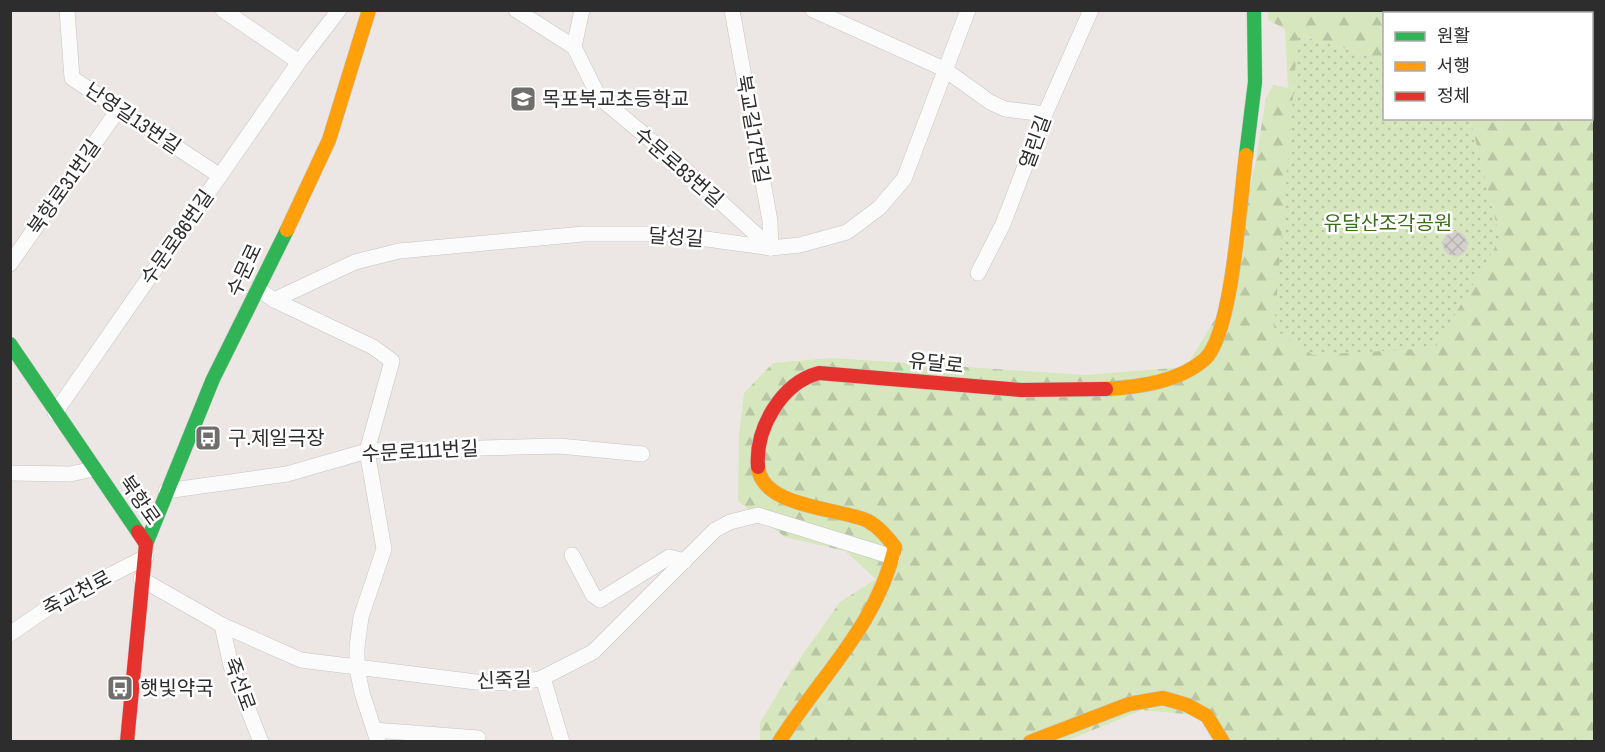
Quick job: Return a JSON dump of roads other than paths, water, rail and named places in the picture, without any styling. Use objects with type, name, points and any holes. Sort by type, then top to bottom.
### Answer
[{"type":"street","name":"난영길13번길","points":[[67,10],[72,78],[220,176]]},
{"type":"street","points":[[223,10],[299,62]]},
{"type":"street","name":"수문로86번길","points":[[55,412],[299,62],[339,10]]},
{"type":"street","name":"수문로","points":[[146,550],[166,491],[213,379],[329,140],[369,10]]},
{"type":"street","points":[[516,10],[574,47],[582,10]]},
{"type":"street","name":"북교길17번길","points":[[732,10],[770,221],[771,248]]},
{"type":"street","points":[[813,10],[944,69],[990,102],[1005,109],[1045,114]]},
{"type":"street","name":"달성길","points":[[274,300],[355,262],[399,250],[583,234],[670,234],[771,248],[800,245],[847,232],[879,208],[904,178],[968,10]]},
{"type":"street","name":"열린길","points":[[978,273],[1015,197],[1045,114],[1091,10]]},
{"type":"street","points":[[1241,10],[1255,28]]},
{"type":"street","name":"유달로","points":[[893,557],[895,547],[883,531],[865,520],[810,508],[784,498],[764,483],[756,466],[757,453],[777,405],[802,376],[819,373],[1017,391],[1097,390],[1164,383],[1188,372],[1205,359],[1216,343],[1226,310],[1256,82],[1254,10]]},
{"type":"street","name":"수문로83번길","points":[[574,47],[599,97],[678,163],[771,248]]},
{"type":"street","name":"북항로31번길","points":[[10,264],[118,110]]},
{"type":"street","points":[[258,289],[274,300],[373,347],[392,361],[367,450],[384,549],[361,617],[357,668],[376,736],[478,738]]},
{"type":"street","name":"북항로","points":[[10,344],[146,550],[141,579],[127,741]]},
{"type":"street","name":"수문로111번길","points":[[166,491],[287,474],[367,450],[559,446],[642,454]]},
{"type":"street","points":[[10,473],[70,474],[94,469]]},
{"type":"street","name":"신죽길","points":[[141,579],[222,625],[301,660],[476,682],[511,683],[543,678],[593,652],[715,530],[730,522],[758,515],[893,557]]},
{"type":"street","name":"죽교천로","points":[[10,634],[56,603],[146,550]]},
{"type":"street","points":[[572,555],[593,595],[600,600],[669,557],[685,561]]},
{"type":"street","points":[[779,741],[824,675],[878,604],[893,557]]},
{"type":"street","name":"죽선로","points":[[222,625],[231,666],[261,741]]},
{"type":"street","points":[[543,678],[562,741]]},
{"type":"street","points":[[1030,741],[1129,704],[1162,698],[1187,705],[1207,716],[1223,741]]},
{"type":"place","name":"목포북교초등학교","points":[[523,99]]},
{"type":"place","name":"구.제일극장","points":[[208,438]]},
{"type":"place","name":"햇빛약국","points":[[120,688]]},
{"type":"park label","name":"유달산조각공원","points":[[1388,223]]}]
